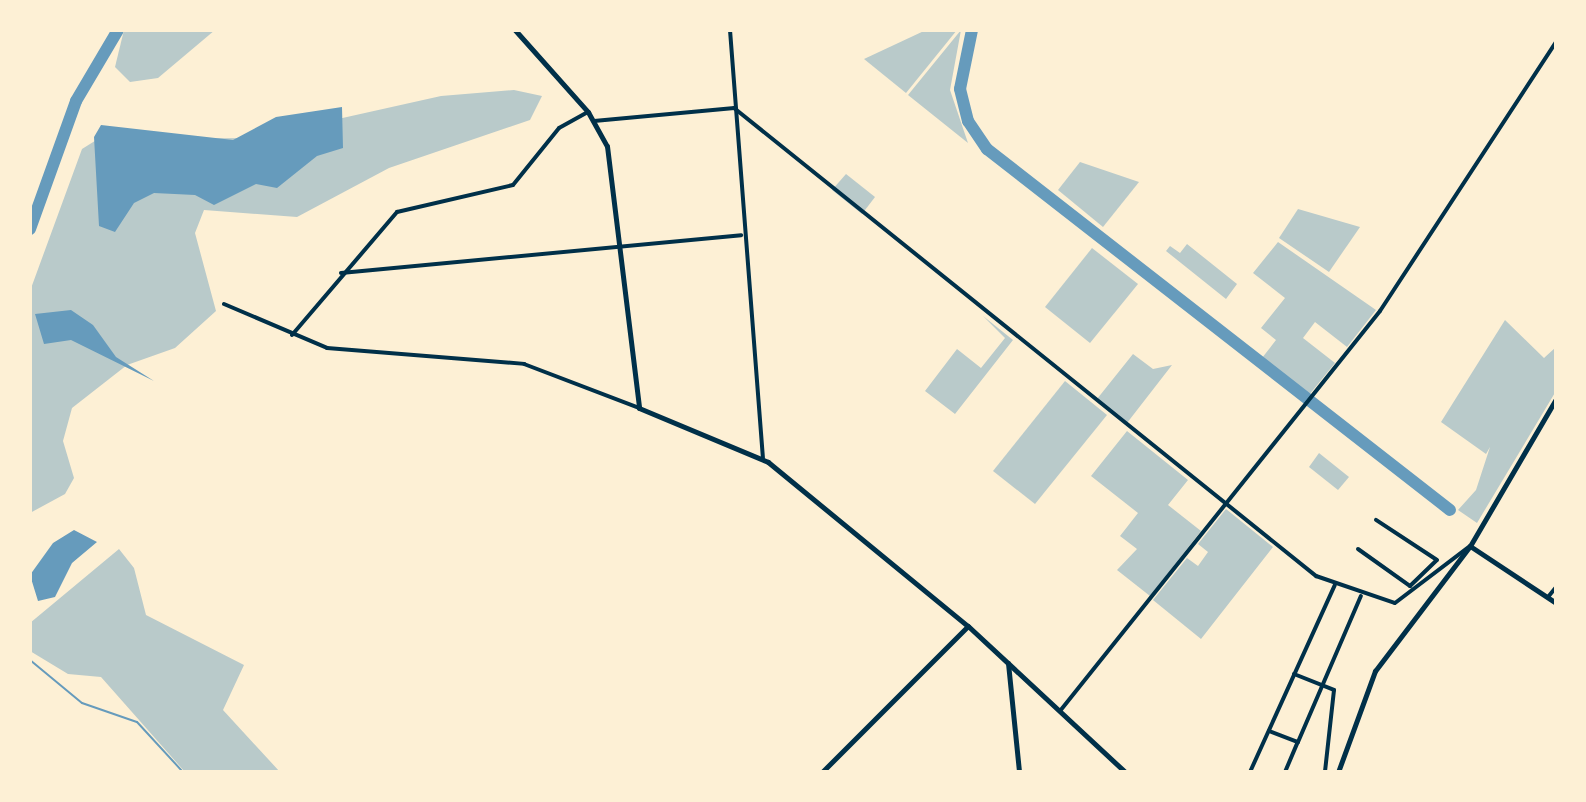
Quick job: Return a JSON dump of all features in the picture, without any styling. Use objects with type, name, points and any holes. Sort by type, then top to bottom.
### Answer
[{"type":"street","points":[[515,30],[588,112],[607,146],[623,248],[639,408]]},
{"type":"street","points":[[730,30],[741,235],[763,458]]},
{"type":"street","points":[[1060,711],[1380,311],[1556,42]]},
{"type":"street","points":[[594,121],[734,108],[1226,505],[1335,585],[1361,596],[1401,601],[1470,546]]},
{"type":"street","points":[[292,335],[341,273],[397,212],[513,185],[559,128],[588,112]]},
{"type":"street","points":[[341,273],[741,235]]},
{"type":"street","points":[[224,304],[292,335],[396,358],[524,364],[763,458],[968,626],[1124,771]]},
{"type":"street","points":[[1338,772],[1375,671],[1470,546],[1556,399]]},
{"type":"street","points":[[1358,549],[1410,586],[1437,560],[1376,520]]},
{"type":"street","points":[[1470,546],[1556,603]]},
{"type":"street","points":[[1250,772],[1335,585]]},
{"type":"street","points":[[1548,597],[1556,587]]},
{"type":"street","points":[[1285,772],[1361,596]]},
{"type":"street","points":[[822,772],[968,626]]},
{"type":"street","points":[[1008,662],[1019,772]]},
{"type":"street","points":[[1294,674],[1334,690],[1325,772]]},
{"type":"street","points":[[1268,731],[1298,742]]},
{"type":"shaded area","points":[[124,30],[215,30],[158,78],[130,82],[115,67]]},
{"type":"shaded area","points":[[926,30],[957,30],[906,93],[864,59]]},
{"type":"shaded area","points":[[961,30],[950,90],[968,143],[908,95]]},
{"type":"shaded area","points":[[514,90],[542,96],[530,120],[389,168],[297,217],[204,210],[195,233],[216,311],[175,348],[127,365],[72,408],[63,441],[74,478],[65,494],[30,513],[30,291],[82,149],[98,139],[253,138],[441,96]]},
{"type":"shaded area","points":[[1080,162],[1139,182],[1103,227],[1058,190]]},
{"type":"shaded area","points":[[846,174],[875,197],[862,214],[832,190]]},
{"type":"shaded area","points":[[1298,209],[1360,227],[1329,272],[1279,238]]},
{"type":"shaded area","points":[[1278,242],[1376,310],[1347,347],[1315,322],[1303,338],[1335,363],[1309,395],[1262,358],[1276,340],[1261,328],[1285,298],[1253,273]]},
{"type":"shaded area","points":[[1187,244],[1237,284],[1226,299],[1166,251],[1170,246],[1180,253]]},
{"type":"shaded area","points":[[1092,248],[1138,284],[1090,343],[1045,307]]},
{"type":"shaded area","points":[[983,316],[1013,340],[955,414],[925,391],[957,349],[981,368],[1005,338]]},
{"type":"shaded area","points":[[1505,320],[1544,358],[1556,347],[1556,391],[1477,523],[1458,510],[1476,490],[1490,447],[1486,454],[1441,422]]},
{"type":"shaded area","points":[[1133,354],[1153,369],[1172,365],[1127,423],[1097,399]]},
{"type":"shaded area","points":[[1065,381],[1107,415],[1035,504],[993,471]]},
{"type":"shaded area","points":[[1127,431],[1188,480],[1168,505],[1201,531],[1150,596],[1117,570],[1137,549],[1120,536],[1138,513],[1091,476]]},
{"type":"shaded area","points":[[1319,453],[1349,477],[1338,490],[1309,467]]},
{"type":"shaded area","points":[[1226,509],[1273,547],[1201,639],[1153,600],[1187,558],[1198,566],[1208,552],[1198,544]]},
{"type":"shaded area","points":[[119,549],[134,568],[146,615],[244,665],[223,710],[280,772],[185,772],[101,677],[68,674],[30,651],[30,623]]},
{"type":"water","points":[[342,107],[343,148],[317,156],[277,188],[256,184],[214,205],[195,195],[154,193],[134,203],[115,232],[99,226],[94,137],[101,125],[233,140],[276,117]]},
{"type":"water","points":[[71,310],[93,325],[116,357],[154,381],[71,340],[44,344],[35,314]]},
{"type":"water","points":[[74,530],[97,542],[72,563],[55,597],[38,601],[30,575],[53,543]]},
{"type":"waterway","points":[[30,229],[76,101],[118,30]]},
{"type":"waterway","points":[[972,30],[960,89],[968,121],[987,149],[1450,510]]},
{"type":"waterway","points":[[30,660],[82,703],[137,722],[183,772]]}]
